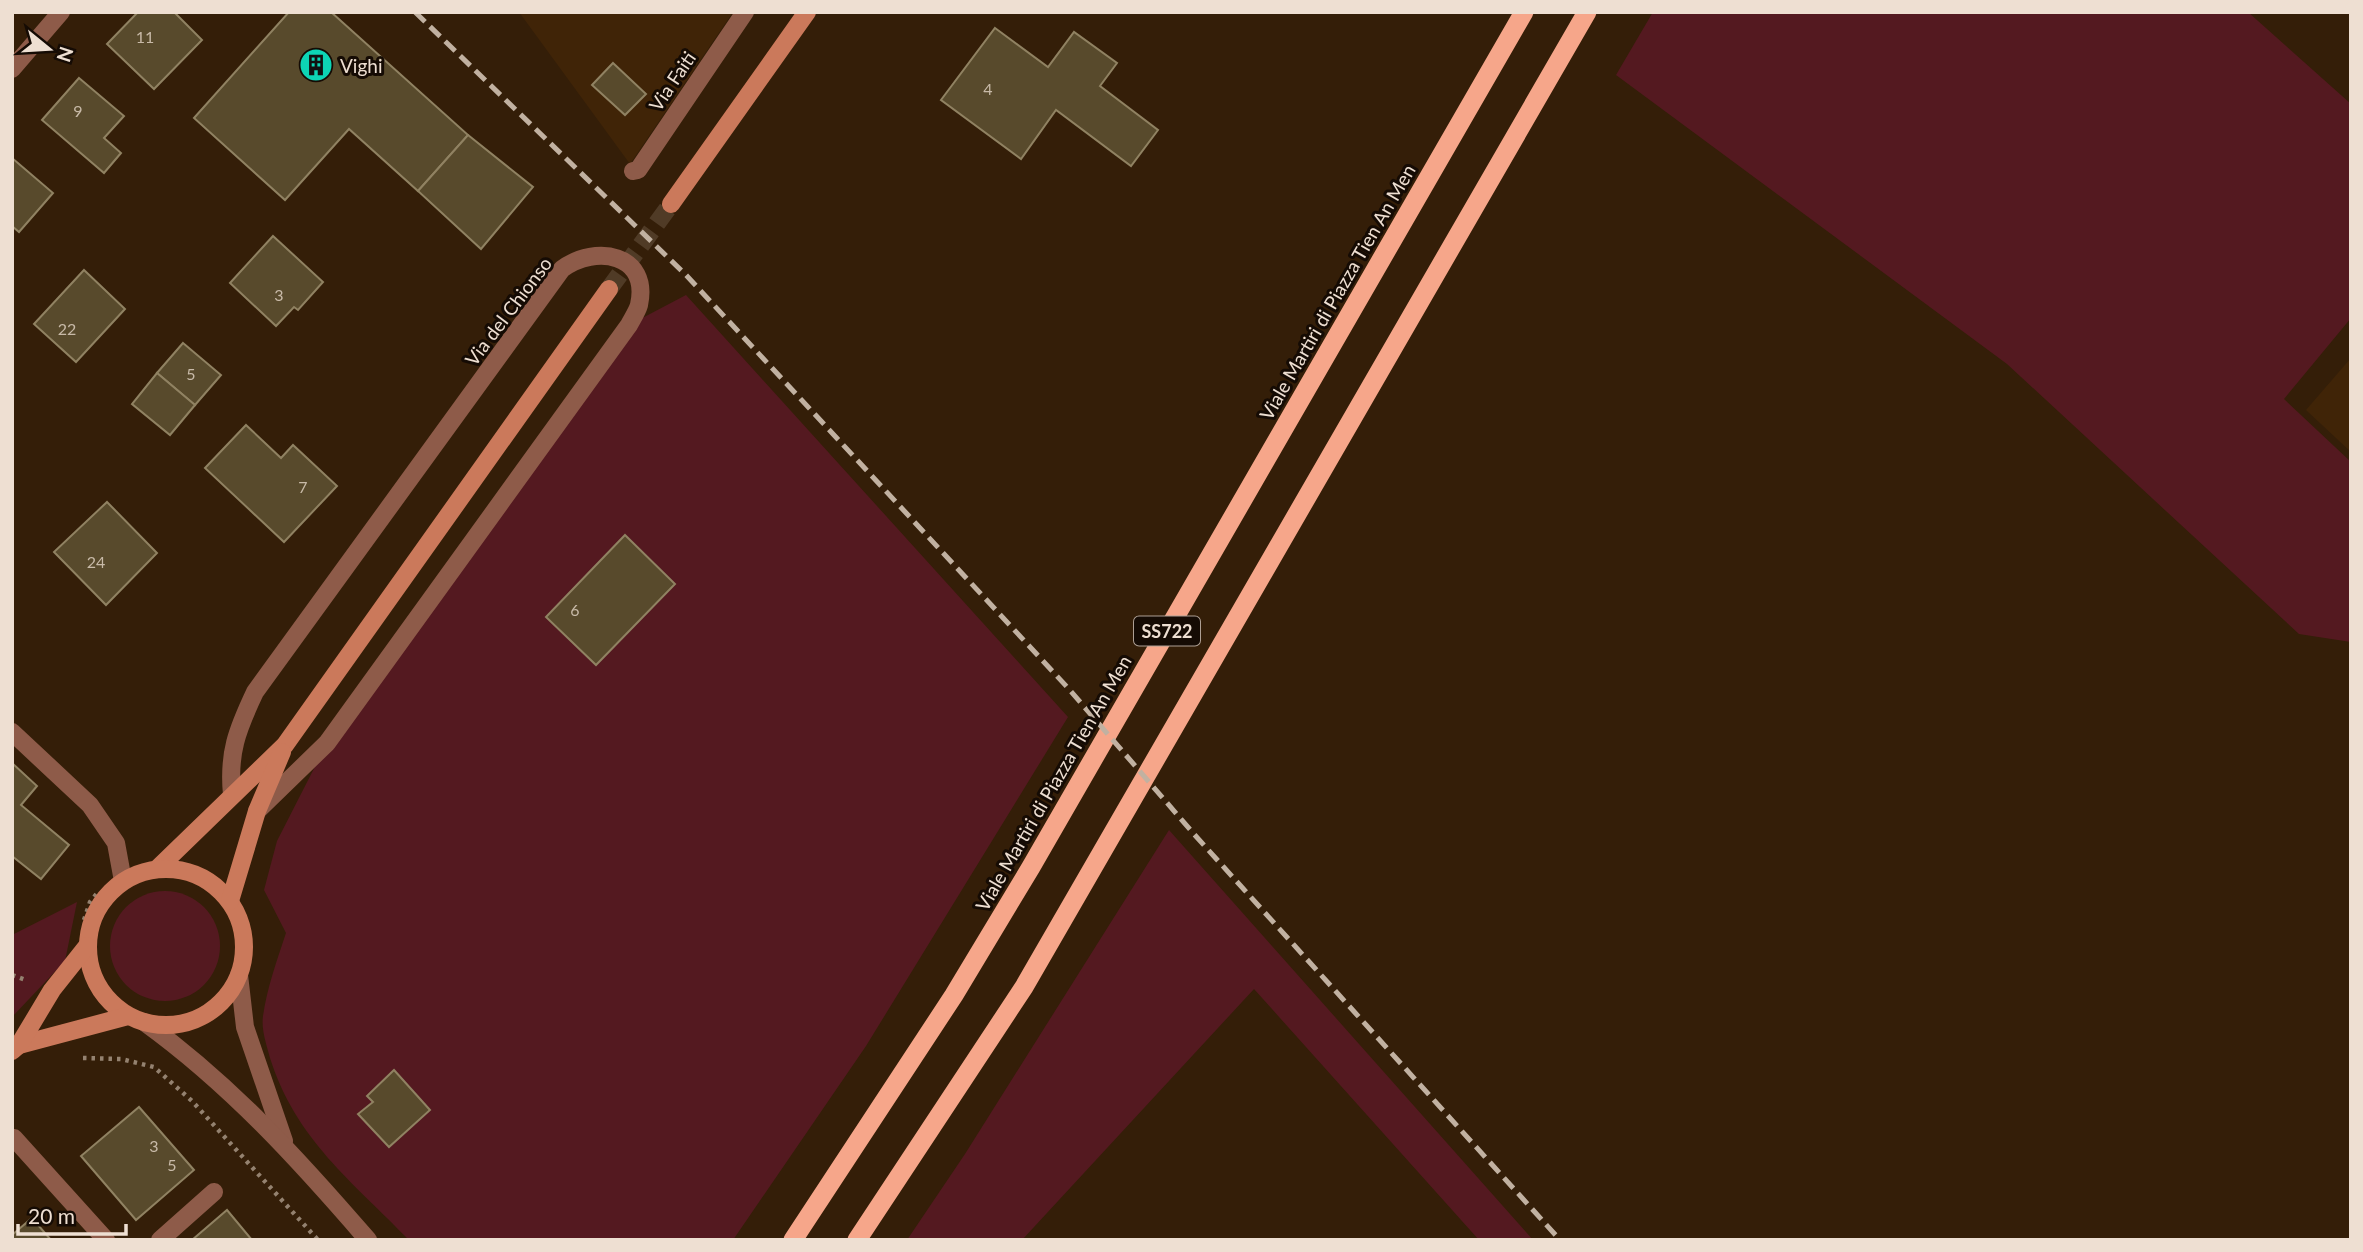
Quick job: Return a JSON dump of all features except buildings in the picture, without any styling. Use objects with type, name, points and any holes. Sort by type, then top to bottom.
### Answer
[{"type":"highway","name":"Viale Martiri di Piazza Tien An Men","points":[[793,1240],[954,995],[1010,902],[1524,12]]},
{"type":"highway","name":"SS722","points":[[857,1240],[1024,986],[1587,12]]},
{"type":"main road","points":[[671,204],[807,12]]},
{"type":"main road","name":"Via del Chionso","points":[[158,869],[285,745],[609,289]]},
{"type":"main road","name":"Via del Chionso","points":[[230,901],[257,811],[285,745]]},
{"type":"main road","name":"Via del Chionso","points":[[158,869],[178,869],[198,875],[216,886],[230,901],[241,924],[244,950],[239,975],[227,996],[211,1012],[190,1022],[167,1026],[136,1019],[111,1003],[98,986],[90,967],[87,946],[92,921],[104,899],[123,881],[158,869]]},
{"type":"main road","name":"Via del Chionso","points":[[16,1048],[52,990],[87,946]]},
{"type":"main road","name":"Via del Chionso","points":[[16,1048],[77,1030],[136,1019]]},
{"type":"street","points":[[12,69],[61,12]]},
{"type":"street","name":"Via Faiti","points":[[632,171],[638,170],[745,12]]},
{"type":"street","name":"Via del Chionso","points":[[232,795],[229,768],[236,732],[255,692],[562,269],[586,256],[614,256],[629,265],[636,277],[639,305],[629,325],[327,743],[257,811]]},
{"type":"street","points":[[12,732],[90,805],[116,842],[123,881]]},
{"type":"street","points":[[239,975],[244,1027],[285,1144]]},
{"type":"street","points":[[136,1019],[185,1052],[285,1144],[368,1240]]},
{"type":"street","points":[[14,1138],[106,1240]]},
{"type":"street","points":[[160,1240],[214,1192]]},
{"type":"path","points":[[77,1030],[83,1058],[121,1059],[154,1067],[192,1101],[318,1240]]},
{"type":"shaded area","points":[[519,12],[733,12],[630,164]]},
{"type":"shaded area","points":[[1653,12],[2248,12],[2351,104],[2351,318],[2284,399],[2351,462],[2351,642],[2299,634],[2007,364],[1616,75]]},
{"type":"shaded area","points":[[686,295],[1068,717],[866,1046],[733,1240],[409,1240],[347,1178],[310,1136],[281,1087],[270,1058],[263,1016],[286,933],[264,890],[277,841],[327,743],[629,325]]},
{"type":"shaded area","points":[[2351,358],[2351,452],[2306,410]]},
{"type":"shaded area","points":[[1169,830],[1533,1240],[1479,1240],[1254,989],[1022,1240],[907,1240],[965,1154]]},
{"type":"shaded area","points":[[165,891],[186,895],[204,907],[216,925],[220,946],[216,967],[204,985],[186,997],[165,1001],[144,997],[126,985],[114,967],[110,946],[114,925],[126,907],[144,895]]},
{"type":"shaded area","points":[[77,902],[65,961],[12,1017],[12,935]]},
{"type":"tunnel","points":[[609,289],[671,204]]},
{"type":"railway","points":[[415,12],[686,275],[1068,688],[1193,833],[1560,1240]]},
{"type":"place","name":"Vighi","points":[[316,65]]}]
